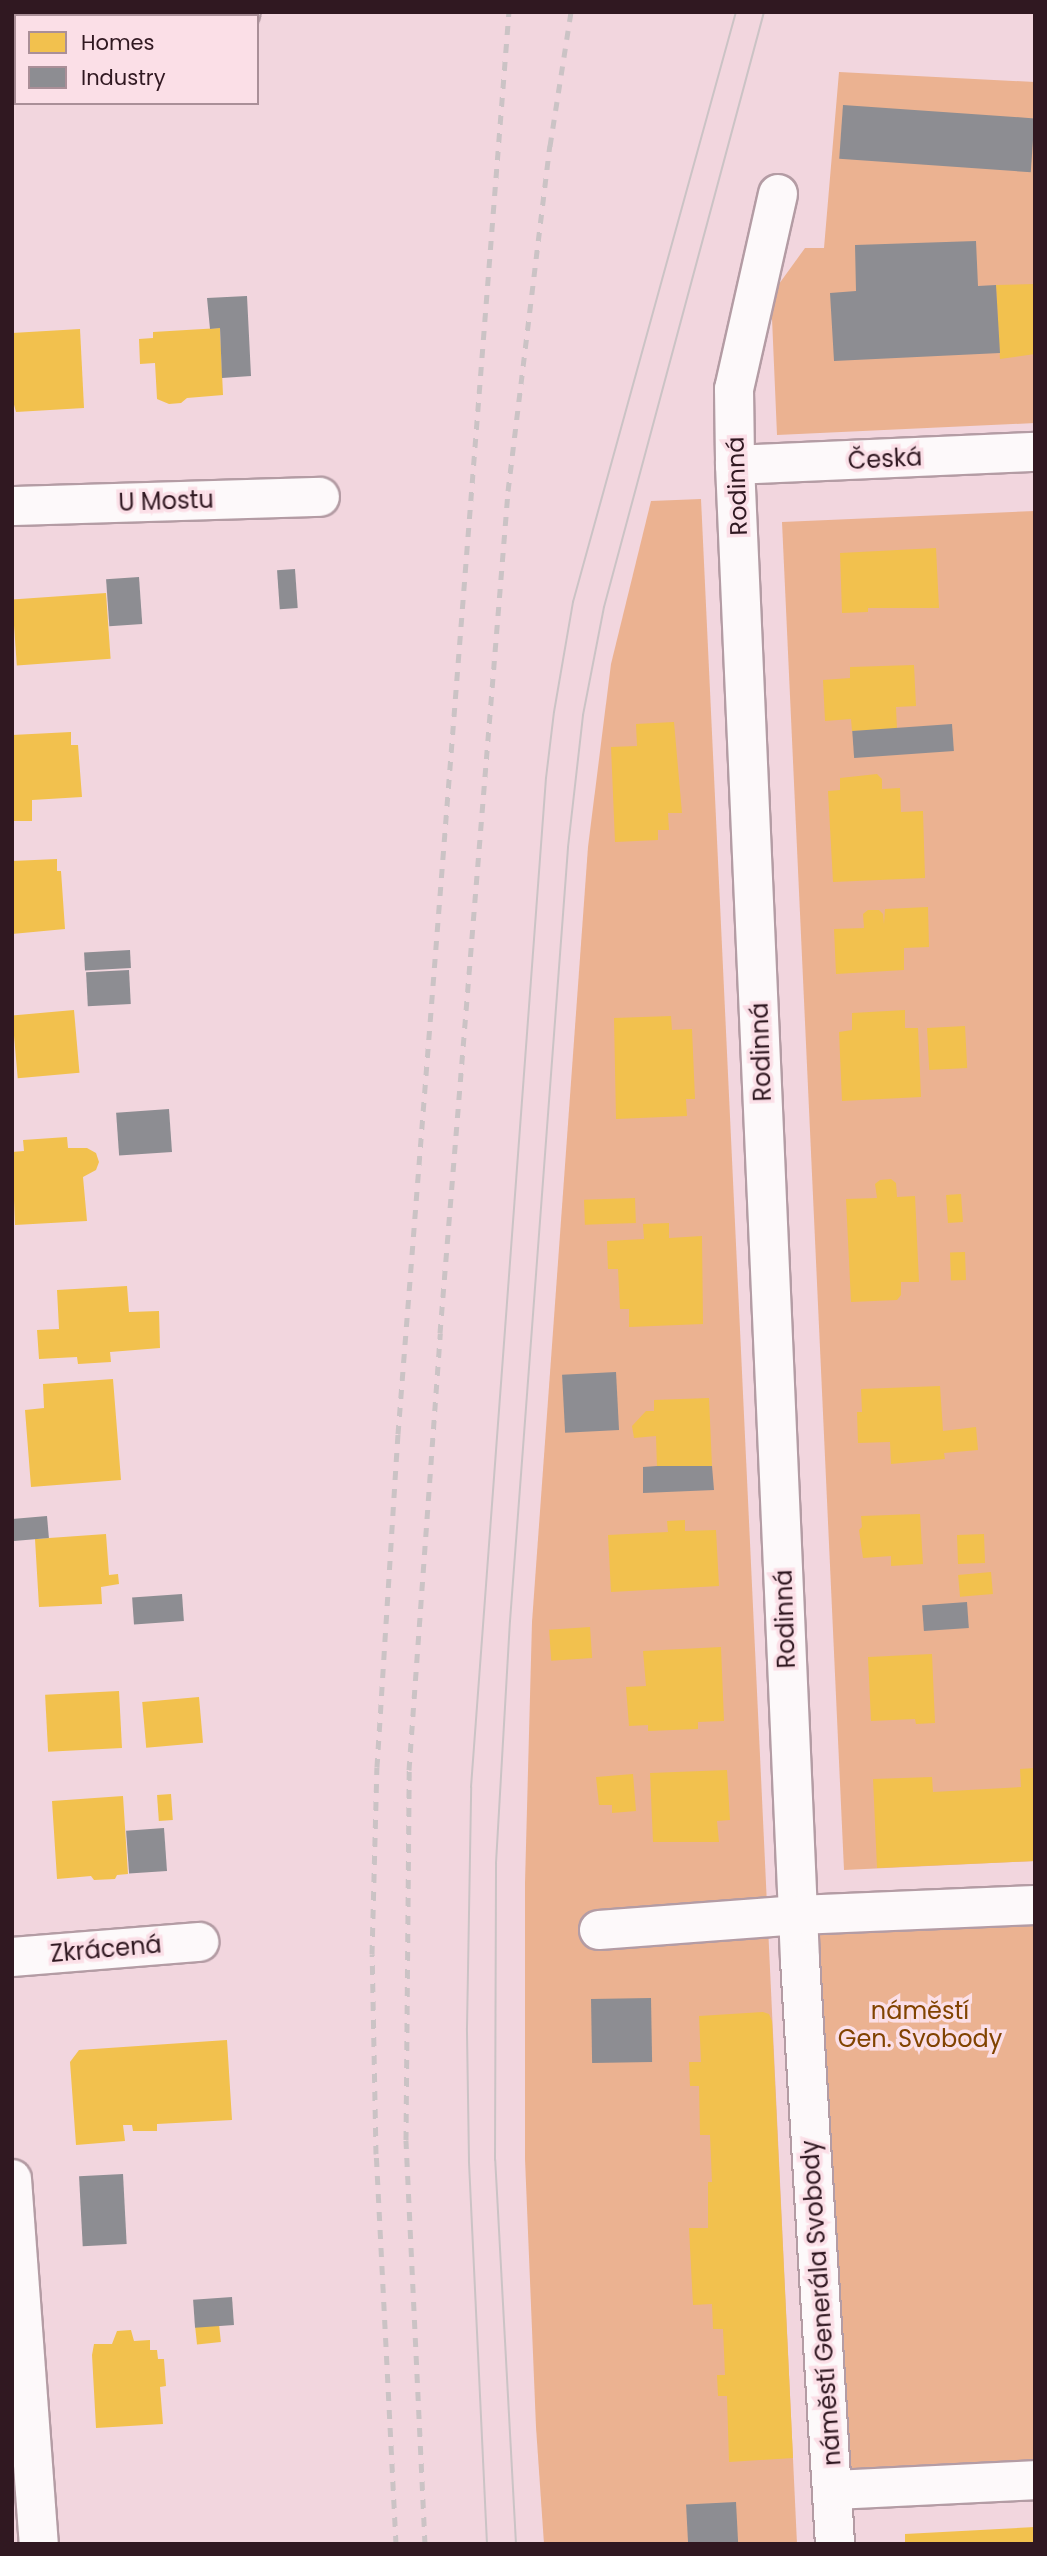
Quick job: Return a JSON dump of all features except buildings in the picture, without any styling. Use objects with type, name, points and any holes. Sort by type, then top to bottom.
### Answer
[{"type":"street","name":"Rodinná","points":[[778,194],[734,389],[735,465],[798,1914]]},
{"type":"street","name":"Česká","points":[[735,465],[1035,452]]},
{"type":"street","name":"U Mostu","points":[[12,506],[320,497]]},
{"type":"street","points":[[599,1930],[798,1914],[1035,1905]]},
{"type":"street","name":"náměstí Generála Svobody","points":[[798,1914],[833,2490],[1035,2480]]},
{"type":"street","name":"Zkrácená","points":[[12,1957],[199,1942]]},
{"type":"street","points":[[12,2179],[39,2544]]},
{"type":"street","points":[[833,2490],[835,2544]]},
{"type":"green space","points":[[839,72],[1035,82],[1035,423],[777,435],[771,295],[805,248],[824,248]]},
{"type":"green space","points":[[701,499],[797,2544],[544,2544],[536,2427],[525,2159],[525,1883],[532,1622],[588,847],[611,664],[651,501]]},
{"type":"green space","points":[[1035,511],[1035,1861],[844,1870],[782,522]]},
{"type":"green space","name":"náměstí Gen. Svobody","points":[[1035,1905],[1035,2481],[833,2490],[798,1915]]},
{"type":"tram line","points":[[83,14],[91,12]]},
{"type":"tram line","points":[[487,2544],[469,2160],[467,2028],[471,1787],[546,778],[554,712],[573,602],[736,12]]},
{"type":"tram line","points":[[516,2544],[495,2160],[496,1863],[510,1621],[568,847],[583,715],[604,607],[764,12]]},
{"type":"railway","points":[[396,2544],[376,2154],[372,1954],[377,1767],[398,1434],[509,12]]},
{"type":"railway","points":[[425,2544],[406,2140],[409,1770],[440,1333],[508,491],[550,146],[571,12]]}]
